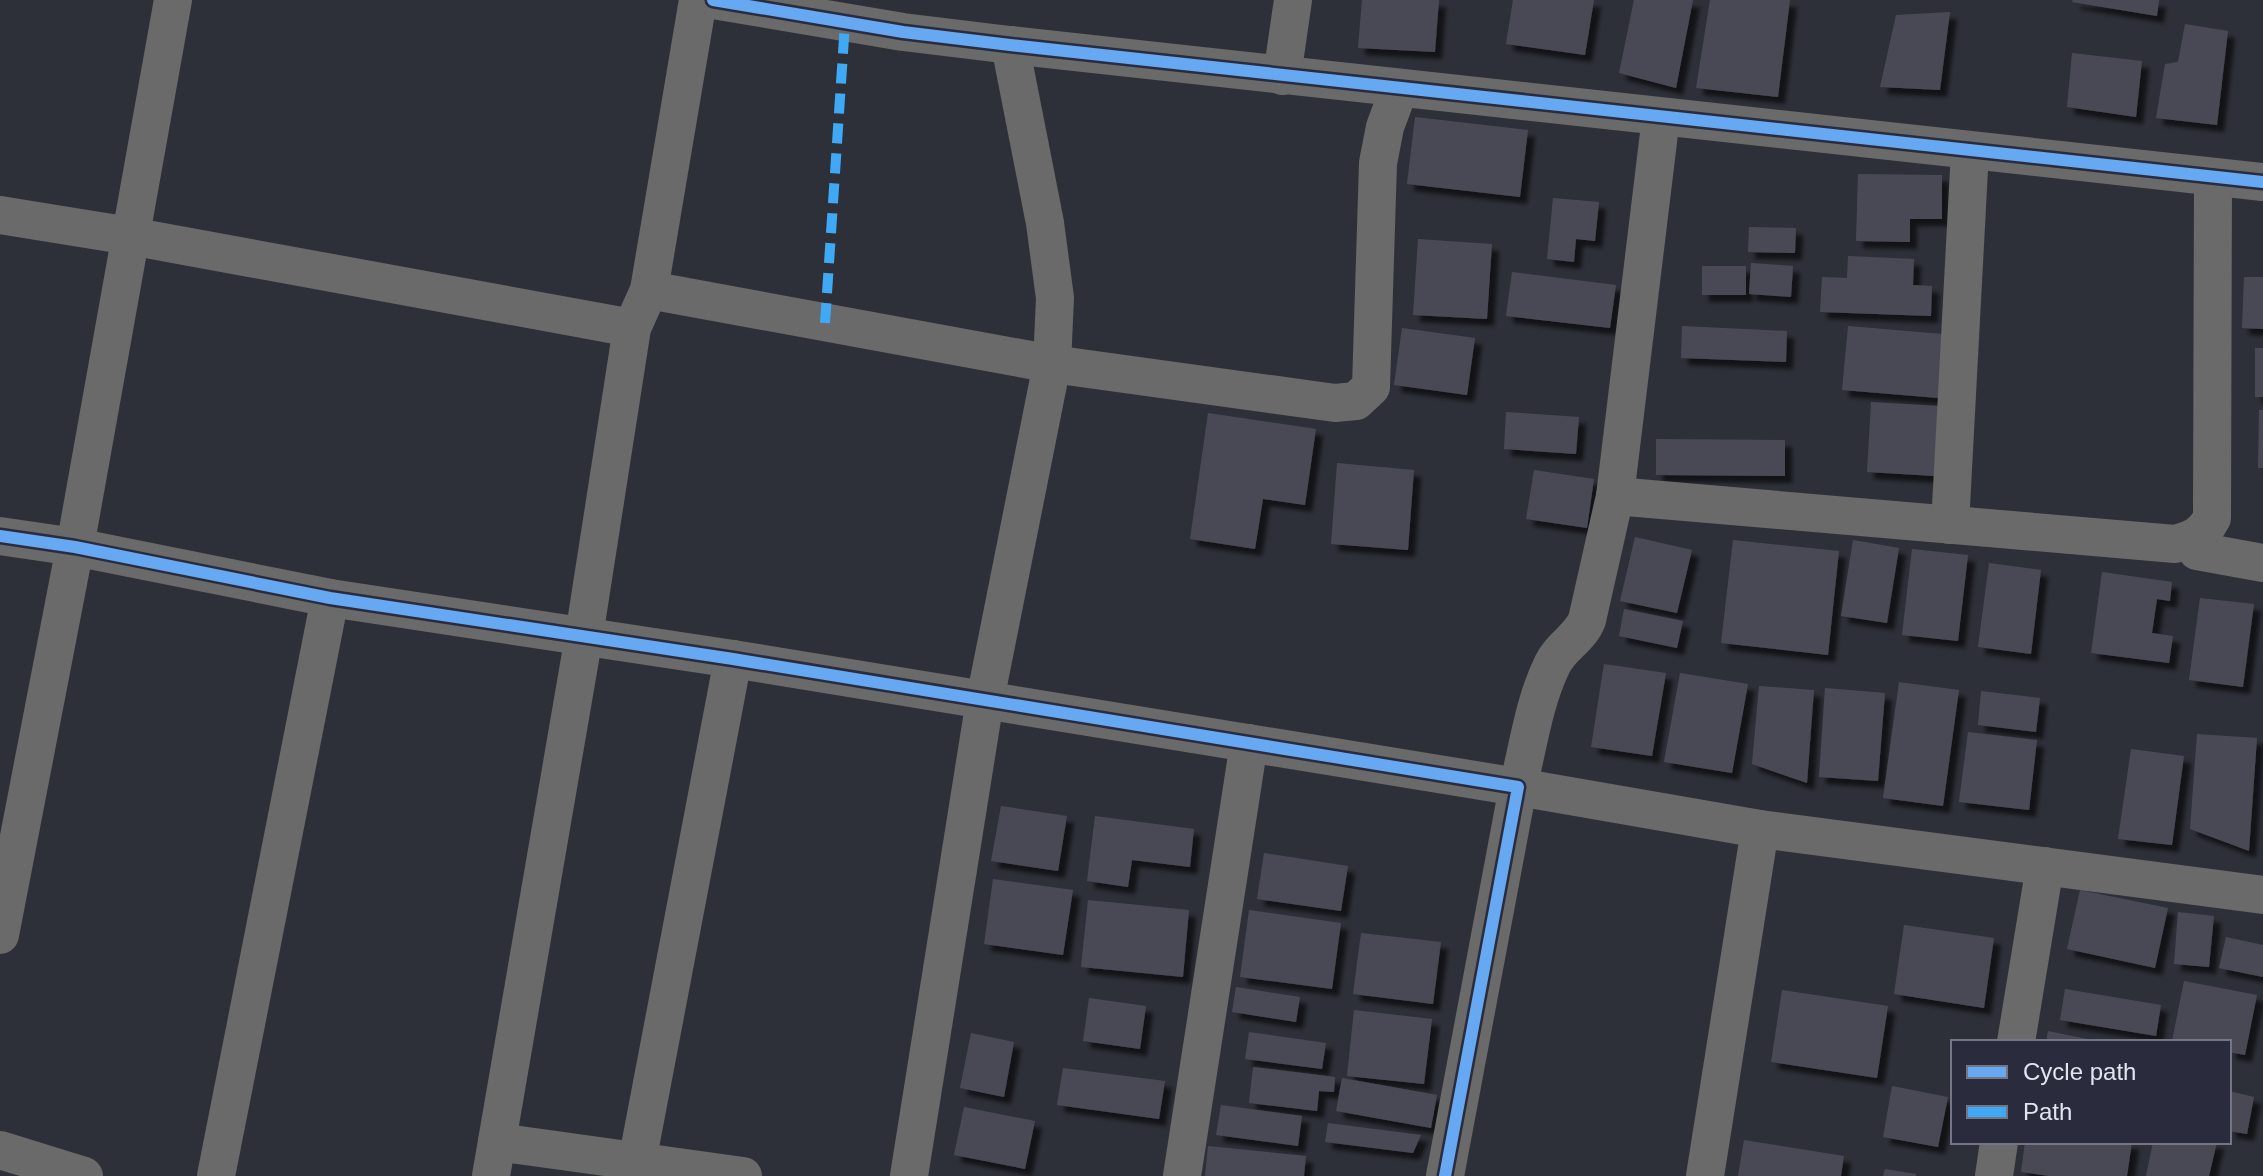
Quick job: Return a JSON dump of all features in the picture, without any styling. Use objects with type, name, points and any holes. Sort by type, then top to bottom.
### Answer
[{"type":"street","points":[[0,935],[75,547],[173,0]]},
{"type":"street","points":[[698,0],[649,290],[632,328],[584,636],[494,1159],[637,1162],[743,1176]]},
{"type":"street","points":[[713,0],[906,16],[1010,45],[2263,182]]},
{"type":"street","points":[[1282,76],[1293,0]]},
{"type":"street","points":[[909,1176],[985,700],[1052,364],[1055,298],[1047,238],[1010,45]]},
{"type":"street","points":[[649,290],[1052,364],[1335,403],[1356,401],[1371,387],[1378,163],[1385,127],[1399,89]]},
{"type":"street","points":[[1445,1176],[1518,787],[1544,681],[1554,660],[1584,628],[1615,496],[1661,117]]},
{"type":"street","points":[[1950,525],[1970,151]]},
{"type":"street","points":[[1615,496],[2175,544],[2193,539],[2206,530],[2212,518],[2213,177]]},
{"type":"street","points":[[0,215],[632,328]]},
{"type":"street","points":[[0,536],[75,547],[330,598],[733,659],[1760,829],[2263,895]]},
{"type":"street","points":[[2197,551],[2263,563]]},
{"type":"street","points":[[216,1176],[330,598]]},
{"type":"street","points":[[637,1162],[733,659]]},
{"type":"street","points":[[1182,1176],[1249,743]]},
{"type":"street","points":[[1705,1176],[1760,829]]},
{"type":"street","points":[[2016,1040],[2045,866]]},
{"type":"street","points":[[1994,1176],[1999,1144]]},
{"type":"street","points":[[0,1150],[84,1176]]},
{"type":"building","points":[[1362,0],[1439,0],[1435,52],[1358,48]]},
{"type":"building","points":[[1513,0],[1594,0],[1585,55],[1506,44]]},
{"type":"building","points":[[1634,0],[1693,0],[1676,88],[1619,73]]},
{"type":"building","points":[[1710,0],[1790,0],[1778,97],[1696,88]]},
{"type":"building","points":[[2073,0],[2159,0],[2157,16]]},
{"type":"building","points":[[1950,12],[1940,90],[1880,87],[1896,15]]},
{"type":"building","points":[[2185,24],[2228,31],[2217,125],[2156,118],[2165,64],[2178,62]]},
{"type":"building","points":[[2072,53],[2142,61],[2136,117],[2067,107]]},
{"type":"building","points":[[1415,117],[1528,130],[1520,197],[1407,184]]},
{"type":"building","points":[[1858,174],[1942,175],[1942,219],[1910,219],[1910,242],[1856,241]]},
{"type":"building","points":[[1553,198],[1599,202],[1595,241],[1576,239],[1574,262],[1547,259]]},
{"type":"building","points":[[1749,227],[1796,228],[1795,253],[1748,252]]},
{"type":"building","points":[[1418,239],[1492,244],[1487,319],[1413,315]]},
{"type":"building","points":[[1848,256],[1914,259],[1913,285],[1932,286],[1931,316],[1820,312],[1822,277],[1847,278]]},
{"type":"building","points":[[1751,263],[1793,266],[1791,297],[1749,294]]},
{"type":"building","points":[[1702,266],[1746,266],[1746,295],[1702,295]]},
{"type":"building","points":[[1512,272],[1616,285],[1610,328],[1506,316]]},
{"type":"building","points":[[2244,277],[2263,277],[2263,329],[2242,328]]},
{"type":"building","points":[[1682,326],[1787,331],[1786,362],[1681,358]]},
{"type":"building","points":[[1848,326],[1943,334],[1938,398],[1842,390]]},
{"type":"building","points":[[1402,328],[1475,338],[1467,395],[1394,385]]},
{"type":"building","points":[[2255,348],[2263,348],[2263,397],[2255,397]]},
{"type":"building","points":[[1871,402],[1938,406],[1934,476],[1867,472]]},
{"type":"building","points":[[2259,410],[2263,410],[2263,468],[2258,468]]},
{"type":"building","points":[[1506,412],[1579,417],[1576,454],[1504,449]]},
{"type":"building","points":[[1208,413],[1316,429],[1305,505],[1263,499],[1255,549],[1190,539]]},
{"type":"building","points":[[1656,439],[1785,440],[1785,476],[1656,475]]},
{"type":"building","points":[[1337,463],[1414,470],[1408,550],[1331,544]]},
{"type":"building","points":[[1534,470],[1594,479],[1587,528],[1526,519]]},
{"type":"building","points":[[1635,537],[1692,550],[1677,613],[1620,601]]},
{"type":"building","points":[[1733,540],[1839,551],[1828,655],[1721,643]]},
{"type":"building","points":[[1853,540],[1899,548],[1887,623],[1841,616]]},
{"type":"building","points":[[1912,549],[1968,555],[1958,641],[1902,635]]},
{"type":"building","points":[[1989,563],[2041,570],[2031,654],[1978,647]]},
{"type":"building","points":[[2102,572],[2172,582],[2170,601],[2157,599],[2152,633],[2173,636],[2169,663],[2091,653]]},
{"type":"building","points":[[2200,598],[2254,604],[2243,687],[2189,680]]},
{"type":"building","points":[[1624,609],[1683,621],[1677,648],[1619,636]]},
{"type":"building","points":[[1604,664],[1666,673],[1652,756],[1591,747]]},
{"type":"building","points":[[1680,673],[1748,684],[1732,773],[1664,762]]},
{"type":"building","points":[[1899,682],[1959,690],[1943,806],[1883,798]]},
{"type":"building","points":[[1759,686],[1814,690],[1807,783],[1752,764]]},
{"type":"building","points":[[1825,688],[1885,693],[1878,781],[1819,777]]},
{"type":"building","points":[[1981,691],[2040,698],[2036,732],[1978,725]]},
{"type":"building","points":[[1968,732],[2037,740],[2029,810],[1959,802]]},
{"type":"building","points":[[2197,734],[2257,738],[2249,851],[2190,829]]},
{"type":"building","points":[[2131,749],[2184,756],[2172,845],[2118,839]]},
{"type":"building","points":[[1001,806],[1067,816],[1058,871],[991,861]]},
{"type":"building","points":[[1095,816],[1194,829],[1190,867],[1132,860],[1128,887],[1087,881]]},
{"type":"building","points":[[1264,853],[1348,866],[1341,911],[1257,899]]},
{"type":"building","points":[[993,879],[1073,890],[1063,955],[984,944]]},
{"type":"building","points":[[2080,890],[2168,908],[2155,968],[2067,949]]},
{"type":"building","points":[[1088,900],[1189,910],[1183,977],[1081,967]]},
{"type":"building","points":[[1249,910],[1341,923],[1332,989],[1240,977]]},
{"type":"building","points":[[2178,912],[2214,916],[2209,967],[2174,964]]},
{"type":"building","points":[[1904,925],[1994,938],[1984,1008],[1894,994]]},
{"type":"building","points":[[1361,933],[1441,942],[1433,1004],[1353,994]]},
{"type":"building","points":[[2226,937],[2263,945],[2263,977],[2219,968]]},
{"type":"building","points":[[2184,981],[2257,995],[2245,1055],[2231,1052],[2231,1040],[2172,1040]]},
{"type":"building","points":[[1236,987],[1300,997],[1296,1022],[1232,1012]]},
{"type":"building","points":[[2065,989],[2161,1005],[2156,1036],[2060,1020]]},
{"type":"building","points":[[1782,990],[1888,1006],[1877,1078],[1771,1062]]},
{"type":"building","points":[[1089,998],[1146,1006],[1140,1049],[1083,1041]]},
{"type":"building","points":[[1354,1010],[1432,1019],[1424,1084],[1347,1076]]},
{"type":"building","points":[[2048,1031],[2092,1040],[2046,1040]]},
{"type":"building","points":[[1249,1032],[1326,1043],[1322,1069],[1245,1059]]},
{"type":"building","points":[[971,1033],[1014,1042],[1004,1097],[960,1088]]},
{"type":"building","points":[[1253,1067],[1335,1077],[1334,1092],[1319,1091],[1317,1111],[1249,1103]]},
{"type":"building","points":[[1063,1068],[1165,1081],[1159,1119],[1057,1105]]},
{"type":"building","points":[[1342,1078],[1437,1095],[1431,1128],[1336,1111]]},
{"type":"building","points":[[1892,1086],[1948,1097],[1938,1147],[1883,1137]]},
{"type":"building","points":[[2231,1091],[2254,1097],[2247,1134],[2231,1131]]},
{"type":"building","points":[[1221,1105],[1302,1116],[1298,1146],[1216,1135]]},
{"type":"building","points":[[964,1107],[1035,1121],[1025,1169],[954,1155]]},
{"type":"building","points":[[1328,1123],[1421,1135],[1413,1153],[1325,1142]]},
{"type":"building","points":[[1744,1140],[1844,1156],[1841,1176],[1738,1176]]},
{"type":"building","points":[[2025,1144],[2132,1144],[2127,1176],[2049,1176],[2021,1172]]},
{"type":"building","points":[[2153,1144],[2217,1144],[2209,1176],[2146,1176]]},
{"type":"building","points":[[1208,1146],[1306,1156],[1304,1176],[1205,1176]]},
{"type":"building","points":[[1885,1169],[1916,1174],[1916,1176],[1883,1176]]},
{"type":"marked path","points":[[825,323],[845,23]]},
{"type":"cycle path","points":[[713,0],[903,32],[1010,45],[2263,182]]},
{"type":"cycle path","points":[[0,536],[75,547],[330,598],[733,659],[1518,787],[1445,1176]]}]
